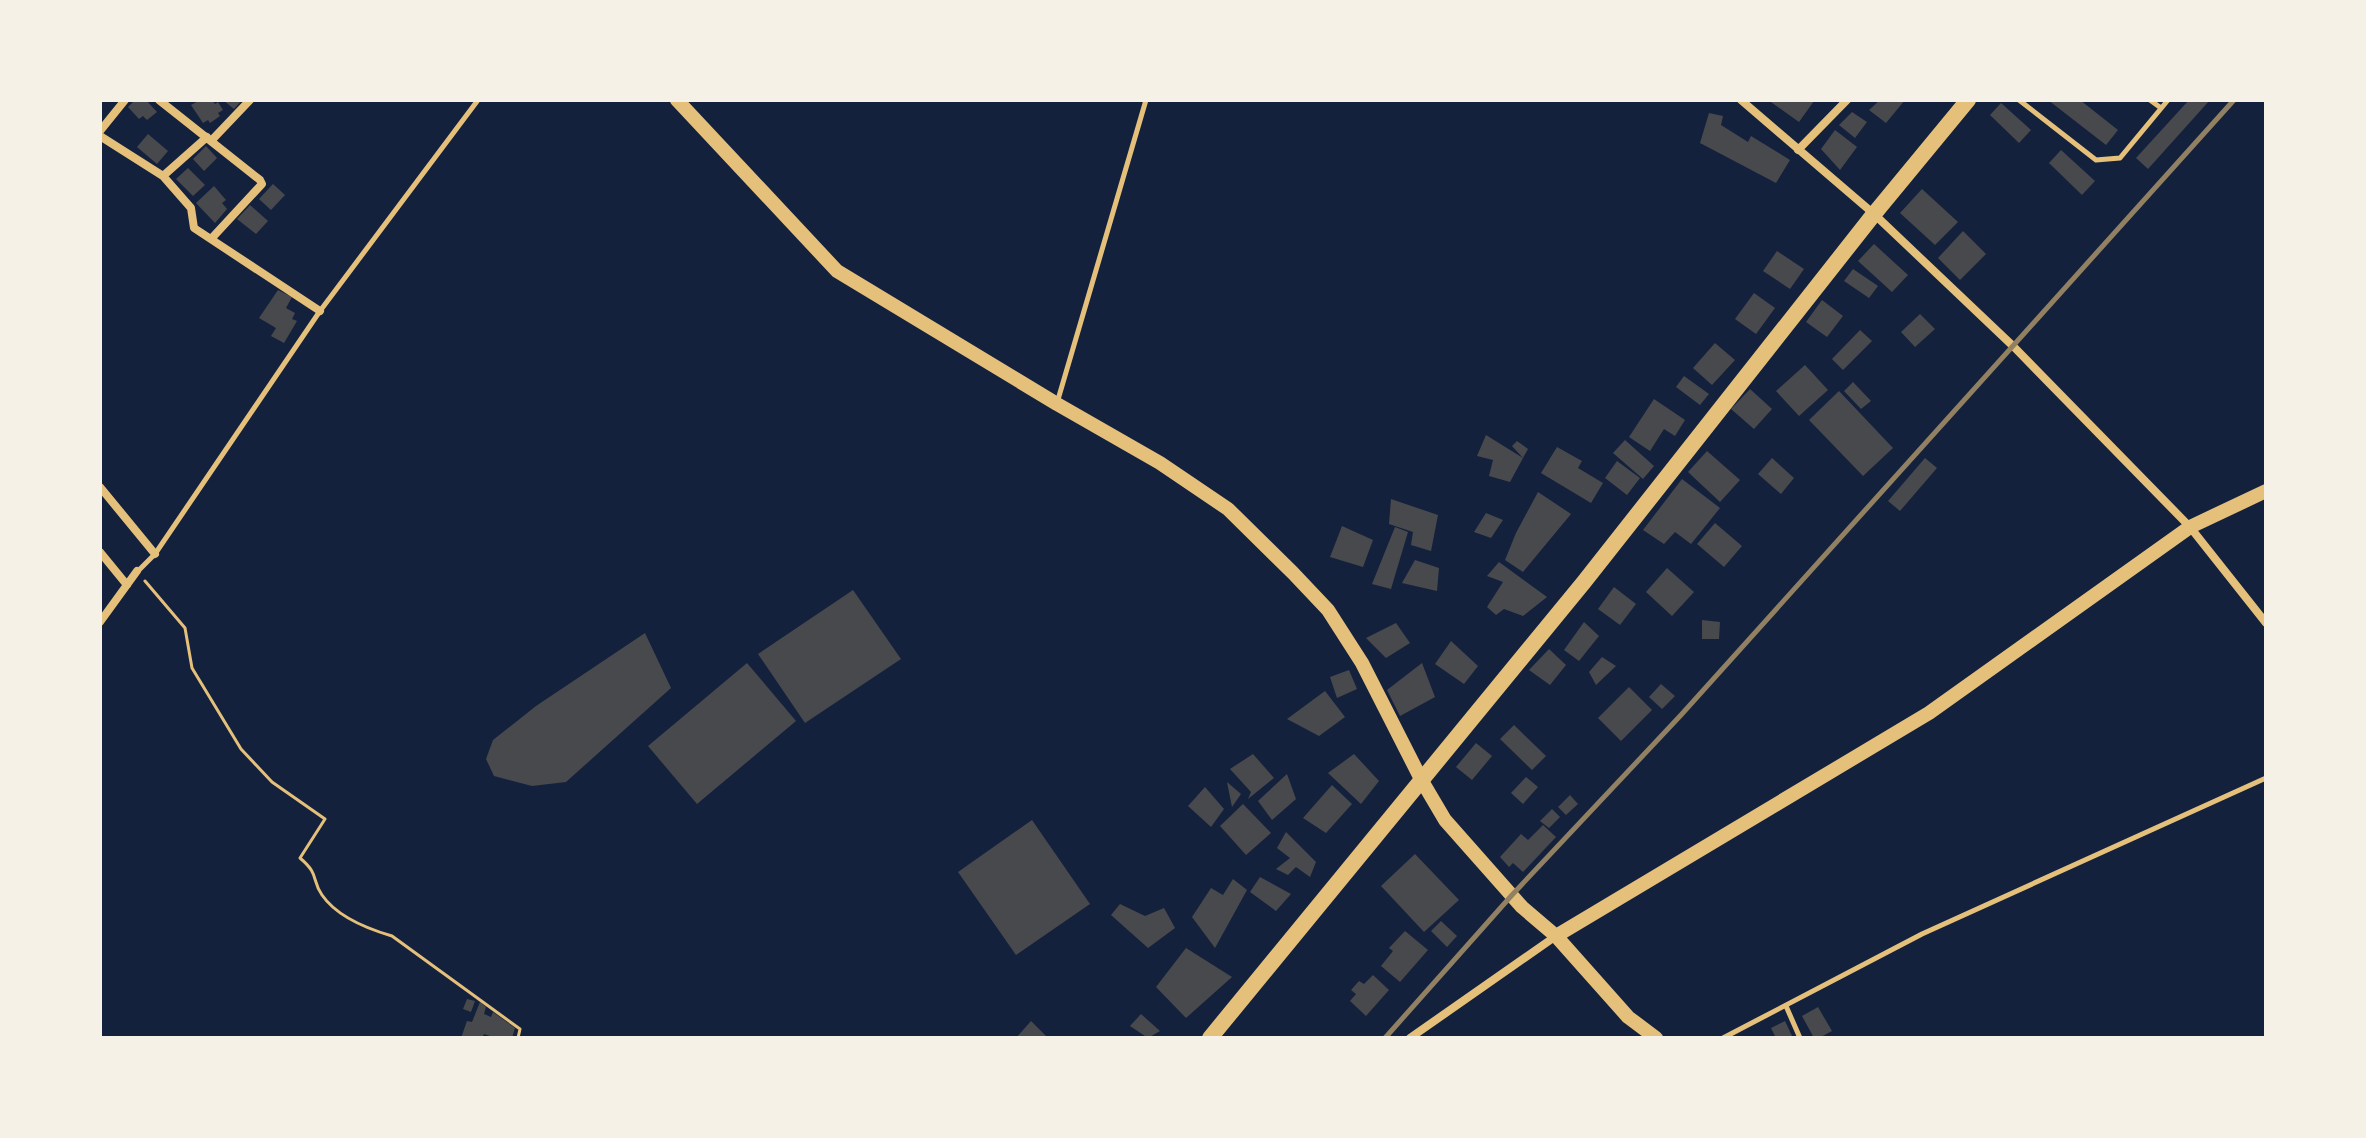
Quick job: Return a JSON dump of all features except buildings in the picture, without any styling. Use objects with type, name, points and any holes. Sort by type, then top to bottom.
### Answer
[{"type":"main road","points":[[677,100],[837,271],[1160,463],[1228,509],[1328,610],[1362,663],[1445,820],[1522,907],[1556,936],[1628,1017],[1656,1038]]},
{"type":"main road","points":[[1210,1038],[1584,582],[1874,214],[1968,100]]},
{"type":"main road","points":[[1556,936],[1929,713],[2190,527],[2266,491]]},
{"type":"street","points":[[125,100],[100,134],[163,176],[191,208],[194,228],[320,311]]},
{"type":"street","points":[[159,100],[262,184],[211,239]]},
{"type":"street","points":[[163,176],[250,100]]},
{"type":"street","points":[[1741,100],[1874,214],[2014,347],[2190,527],[2266,623]]},
{"type":"street","points":[[1798,150],[1847,100]]},
{"type":"street","points":[[100,487],[155,554]]},
{"type":"street","points":[[100,552],[127,585]]},
{"type":"street","points":[[100,622],[137,571]]},
{"type":"street","points":[[1410,1038],[1556,936]]},
{"type":"lane","points":[[137,571],[155,554],[320,311],[478,100]]},
{"type":"lane","points":[[1057,404],[1146,100]]},
{"type":"lane","points":[[2019,100],[2096,160],[2120,158],[2168,100]]},
{"type":"lane","points":[[2150,100],[2161,108]]},
{"type":"lane","points":[[1723,1038],[1922,934],[2266,778]]},
{"type":"lane","points":[[1786,1006],[1800,1038]]},
{"type":"path","points":[[137,571],[185,628],[192,668],[241,749],[272,782],[325,819],[300,858],[313,869],[322,895],[344,915],[392,936],[520,1029],[518,1038]]},
{"type":"railway","points":[[1385,1038],[1512,895],[1681,715],[2234,100]]}]
